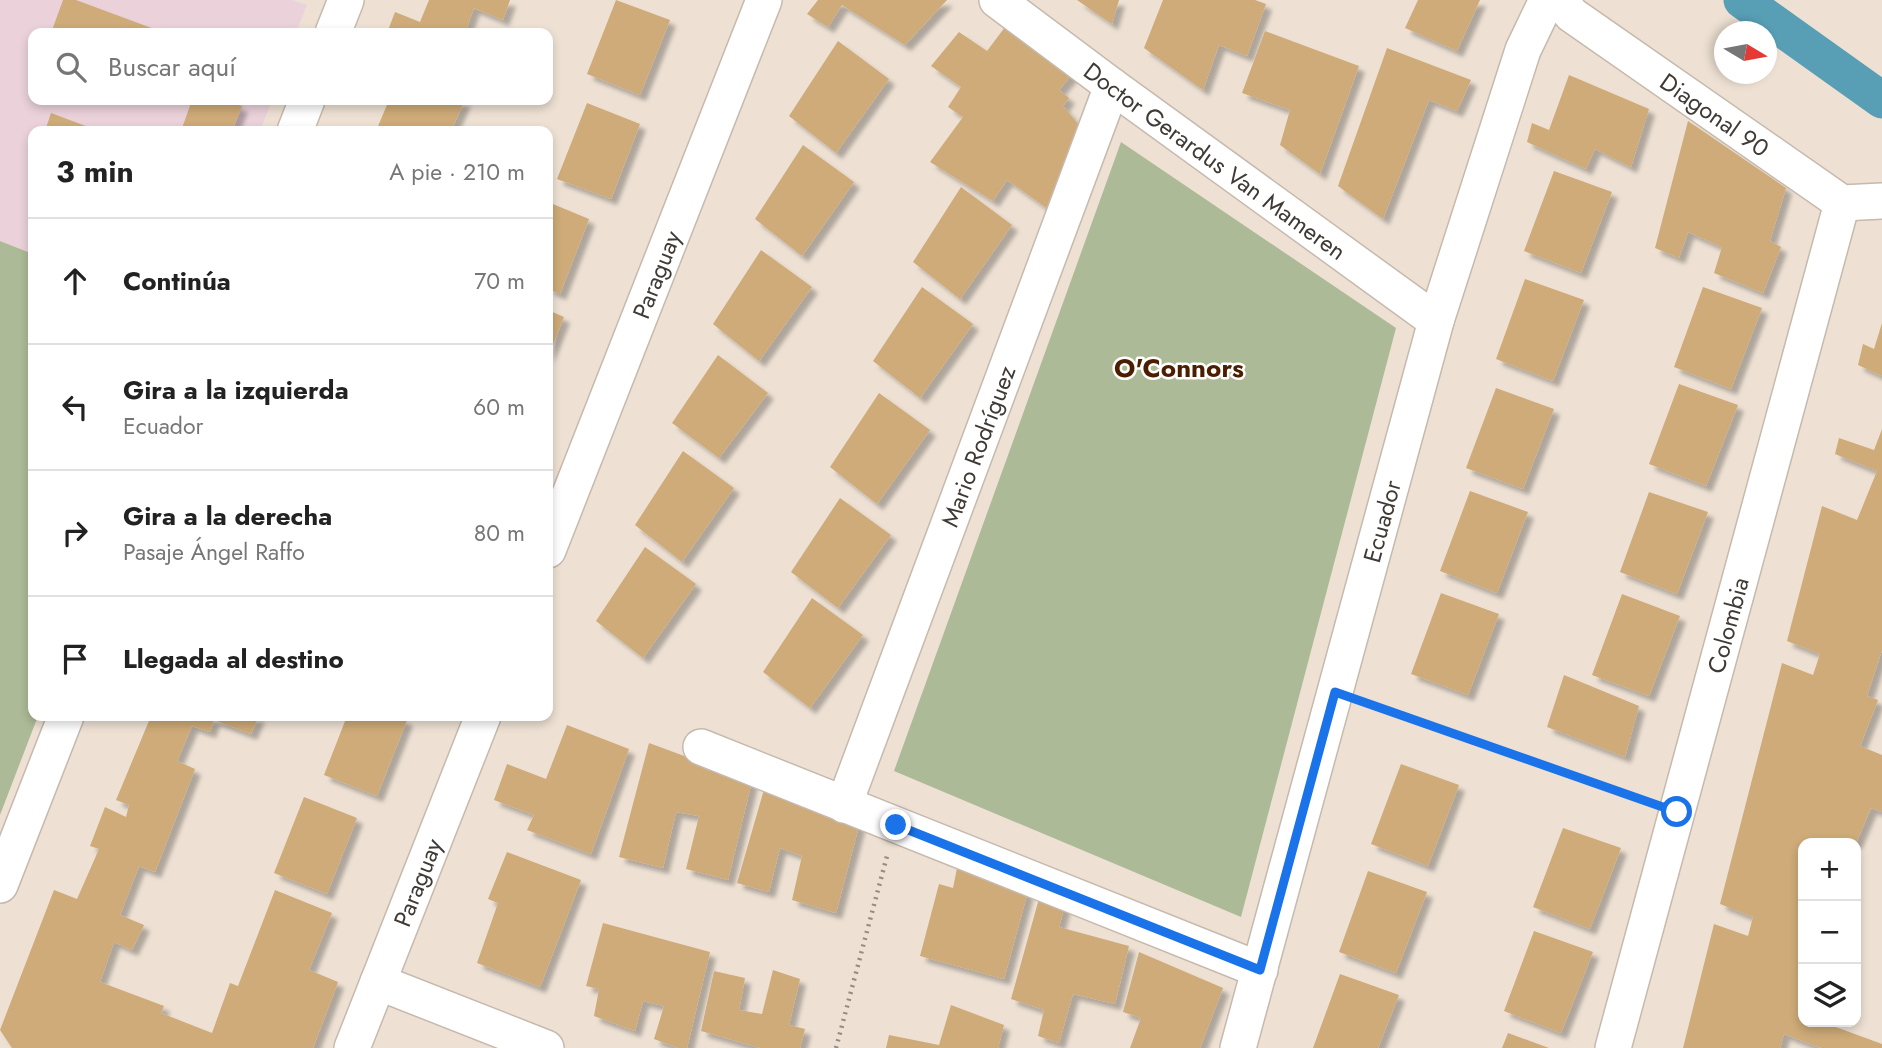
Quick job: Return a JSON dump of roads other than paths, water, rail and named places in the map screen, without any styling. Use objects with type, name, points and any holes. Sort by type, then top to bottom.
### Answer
[{"type":"street","points":[[335,28],[346,0]]},
{"type":"street","name":"Paraguay","points":[[553,537],[764,0]]},
{"type":"street","name":"Doctor Gerardus Van Mameren","points":[[997,0],[1436,321]]},
{"type":"street","name":"Ecuador","points":[[1238,1048],[1436,321],[1523,50],[1547,0]]},
{"type":"street","name":"Diagonal 90","points":[[1559,0],[1572,15],[1842,204]]},
{"type":"street","name":"Mario Rodríguez","points":[[844,805],[1112,86]]},
{"type":"street","points":[[297,126],[305,105]]},
{"type":"street","points":[[1842,204],[1882,201]]},
{"type":"street","name":"Colombia","points":[[1613,1048],[1842,204]]},
{"type":"street","points":[[0,885],[64,721]]},
{"type":"street","name":"Paraguay","points":[[352,1048],[481,721]]},
{"type":"street","points":[[701,747],[1260,970]]},
{"type":"street","points":[[378,982],[546,1048]]},
{"type":"waterway","points":[[1742,0],[1882,100]]},
{"type":"district","name":"O'Connors","points":[[1179,368]]}]
